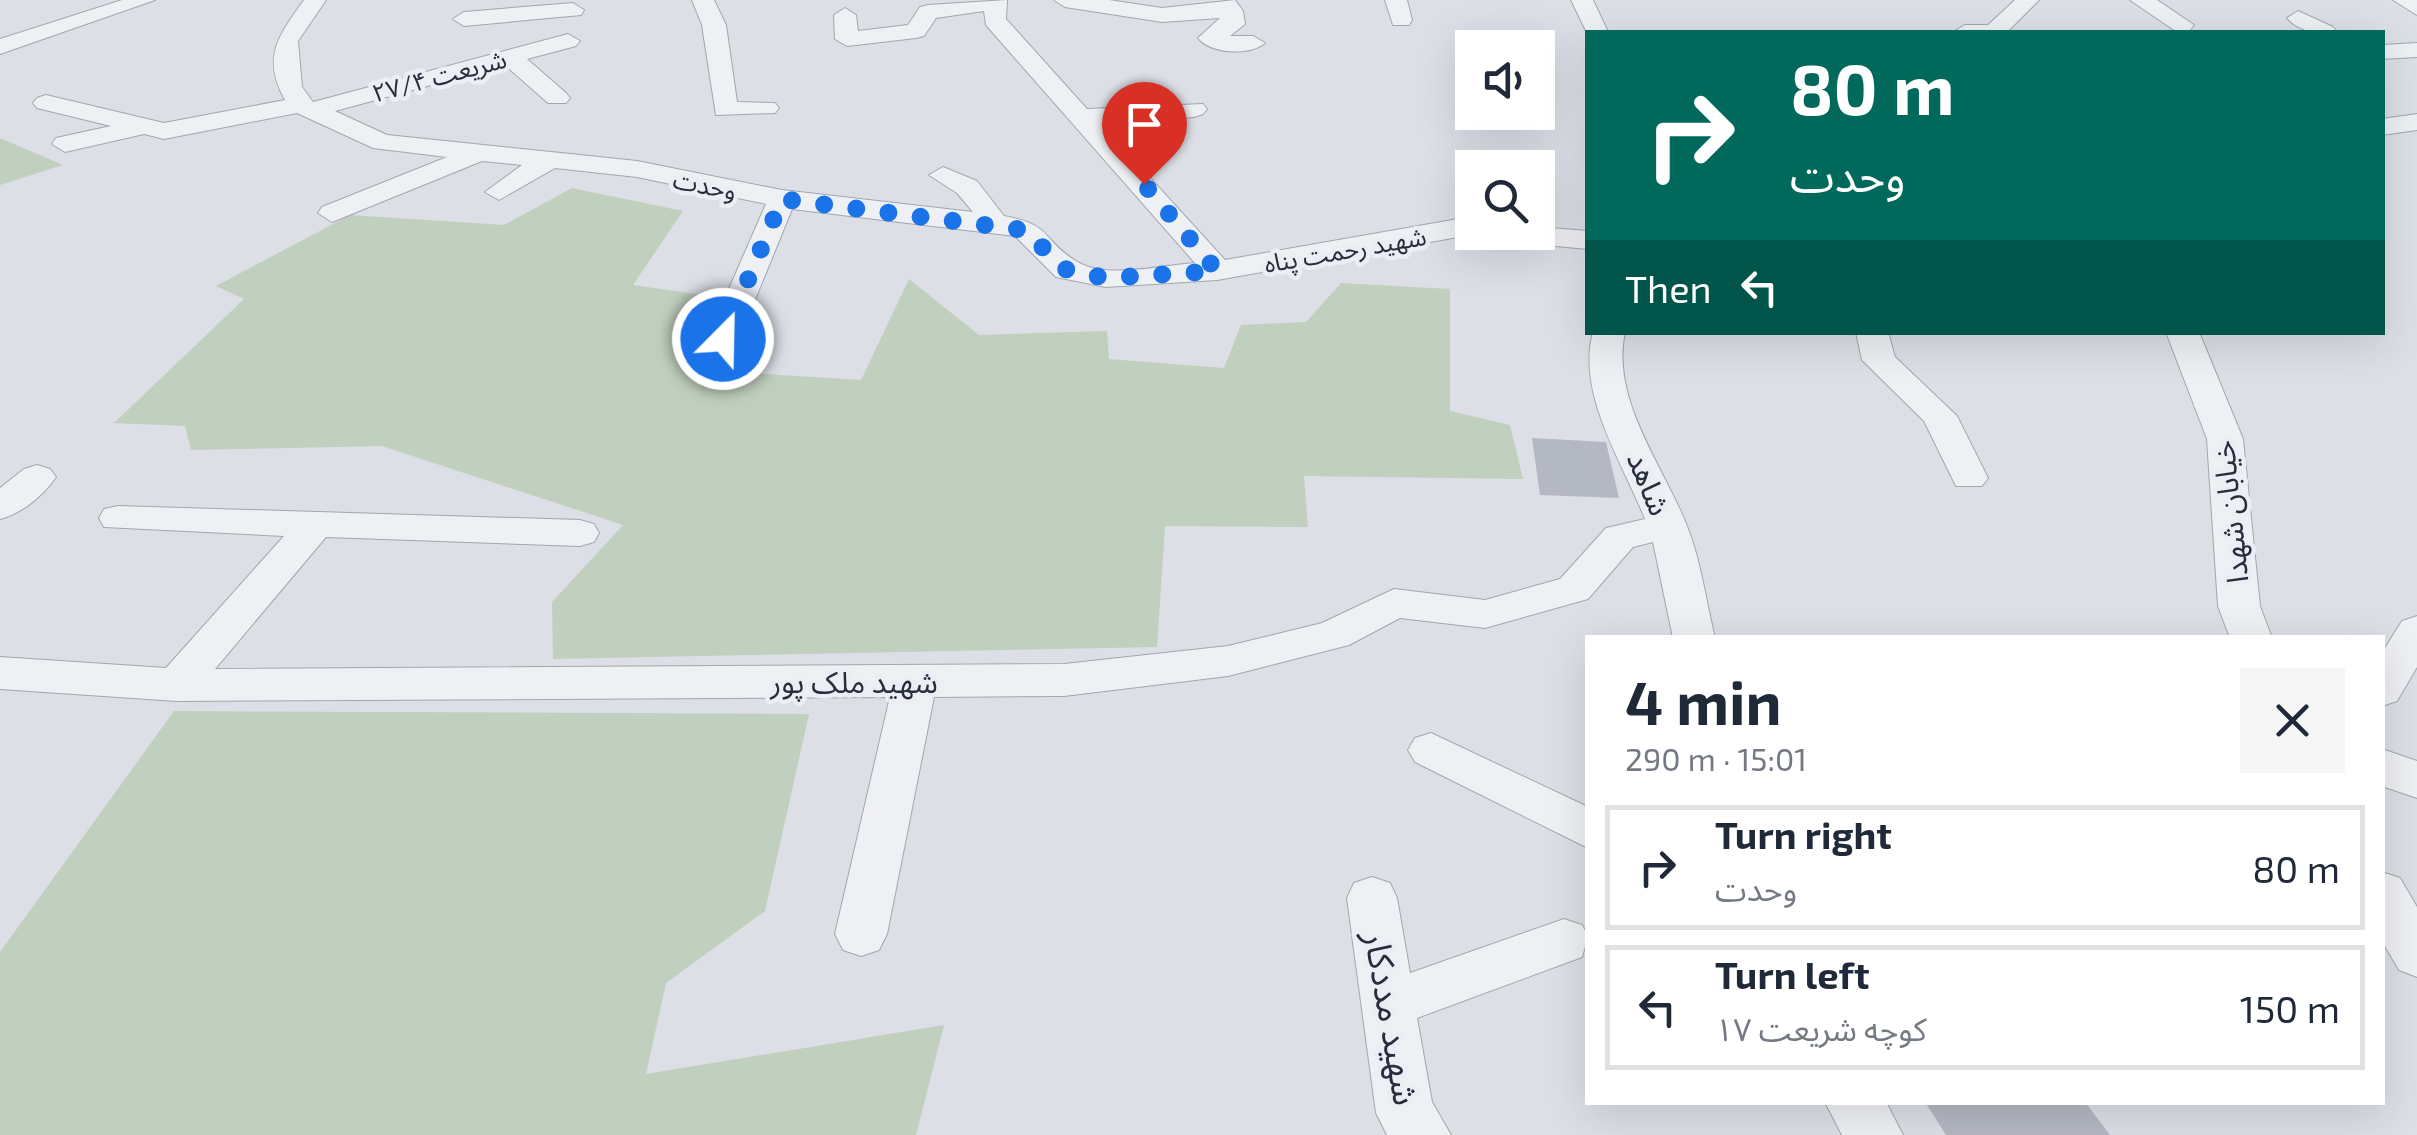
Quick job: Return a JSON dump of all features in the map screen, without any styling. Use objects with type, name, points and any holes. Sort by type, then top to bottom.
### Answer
[{"type":"street","points":[[0,46],[144,0]]},
{"type":"street","points":[[306,108],[290,87],[286,41],[314,0]]},
{"type":"street","points":[[703,0],[714,25],[725,110],[766,108]]},
{"type":"street","points":[[1066,0],[1158,17],[1228,5],[1232,24],[1210,38],[1215,43],[1253,43]]},
{"type":"street","points":[[1582,0],[1596,30]]},
{"type":"street","points":[[2141,0],[2182,25]]},
{"type":"street","points":[[2404,0],[2417,8]]},
{"type":"street","points":[[845,15],[847,39],[916,31],[928,12],[994,1],[994,20],[1077,118],[1167,206],[1217,271]]},
{"type":"street","points":[[1996,30],[2019,1]]},
{"type":"street","points":[[464,18],[515,6],[573,10]]},
{"type":"street","points":[[2298,18],[2321,30]]},
{"type":"street","name":"شریعت ۲۷/۴","points":[[143,127],[196,127],[306,108],[418,68],[508,56],[568,40]]},
{"type":"street","points":[[2385,52],[2417,50]]},
{"type":"street","points":[[508,56],[558,98]]},
{"type":"street","points":[[46,102],[143,127]]},
{"type":"street","name":"وحدت","points":[[306,108],[382,142],[475,156],[637,169],[782,199],[992,223],[1024,230],[1067,270],[1106,278],[1217,271]]},
{"type":"street","points":[[1077,118],[1194,108]]},
{"type":"street","points":[[2385,127],[2417,122]]},
{"type":"street","points":[[65,144],[143,127]]},
{"type":"street","points":[[332,213],[475,156]]},
{"type":"street","points":[[499,192],[546,162]]},
{"type":"street","points":[[943,175],[966,183],[986,206],[992,223]]},
{"type":"street","points":[[723,339],[782,199]]},
{"type":"street","name":"شهید رحمت پناه","points":[[1217,271],[1455,229]]},
{"type":"street","points":[[1555,237],[1585,240]]},
{"type":"street","name":"شاهد","points":[[1608,335],[1604,342],[1608,384],[1668,526],[1693,635]]},
{"type":"street","points":[[1873,335],[1879,360],[1940,416],[1969,478]]},
{"type":"street","name":"خیابان شهدا","points":[[2183,335],[2226,439],[2245,622]]},
{"type":"street","points":[[0,507],[37,477]]},
{"type":"street","points":[[118,518],[580,533]]},
{"type":"street","name":"شهید ملک پور","points":[[0,672],[177,686],[1064,680],[1228,661],[1334,636],[1394,603],[1485,614],[1574,589],[1620,537],[1668,526]]},
{"type":"street","points":[[177,686],[313,527]]},
{"type":"street","points":[[2385,678],[2417,630]]},
{"type":"street","points":[[860,934],[915,681]]},
{"type":"street","points":[[1431,750],[1585,827]]},
{"type":"street","points":[[2385,768],[2417,780]]},
{"type":"street","name":"شهید مددکار","points":[[1372,898],[1405,1112],[1422,1135]]},
{"type":"street","points":[[2385,898],[2417,954]]},
{"type":"street","points":[[1388,1004],[1564,941]]},
{"type":"street","points":[[2385,962],[2417,965]]},
{"type":"street","points":[[1855,1105],[1874,1135]]},
{"type":"green space","points":[[0,138],[63,165],[0,185]]},
{"type":"green space","points":[[572,188],[683,211],[633,285],[716,297],[688,369],[861,380],[909,279],[979,335],[1107,331],[1109,359],[1224,368],[1241,325],[1306,322],[1341,283],[1450,289],[1450,411],[1510,425],[1523,479],[1304,476],[1308,527],[1165,526],[1157,647],[553,659],[552,602],[623,525],[382,446],[191,450],[185,426],[114,423],[244,299],[216,286],[350,215],[504,225]]},
{"type":"green space","points":[[174,711],[809,714],[765,911],[666,983],[646,1074],[944,1025],[916,1135],[0,1135],[0,952]]},
{"type":"building","points":[[1532,438],[1606,442],[1619,498],[1540,495]]},
{"type":"building","points":[[1927,1105],[2087,1105],[2110,1135],[1946,1135]]},
{"type":"route","points":[[723,339],[782,199],[1024,230],[1067,270],[1106,278],[1217,271],[1167,206],[1144,184]]}]
